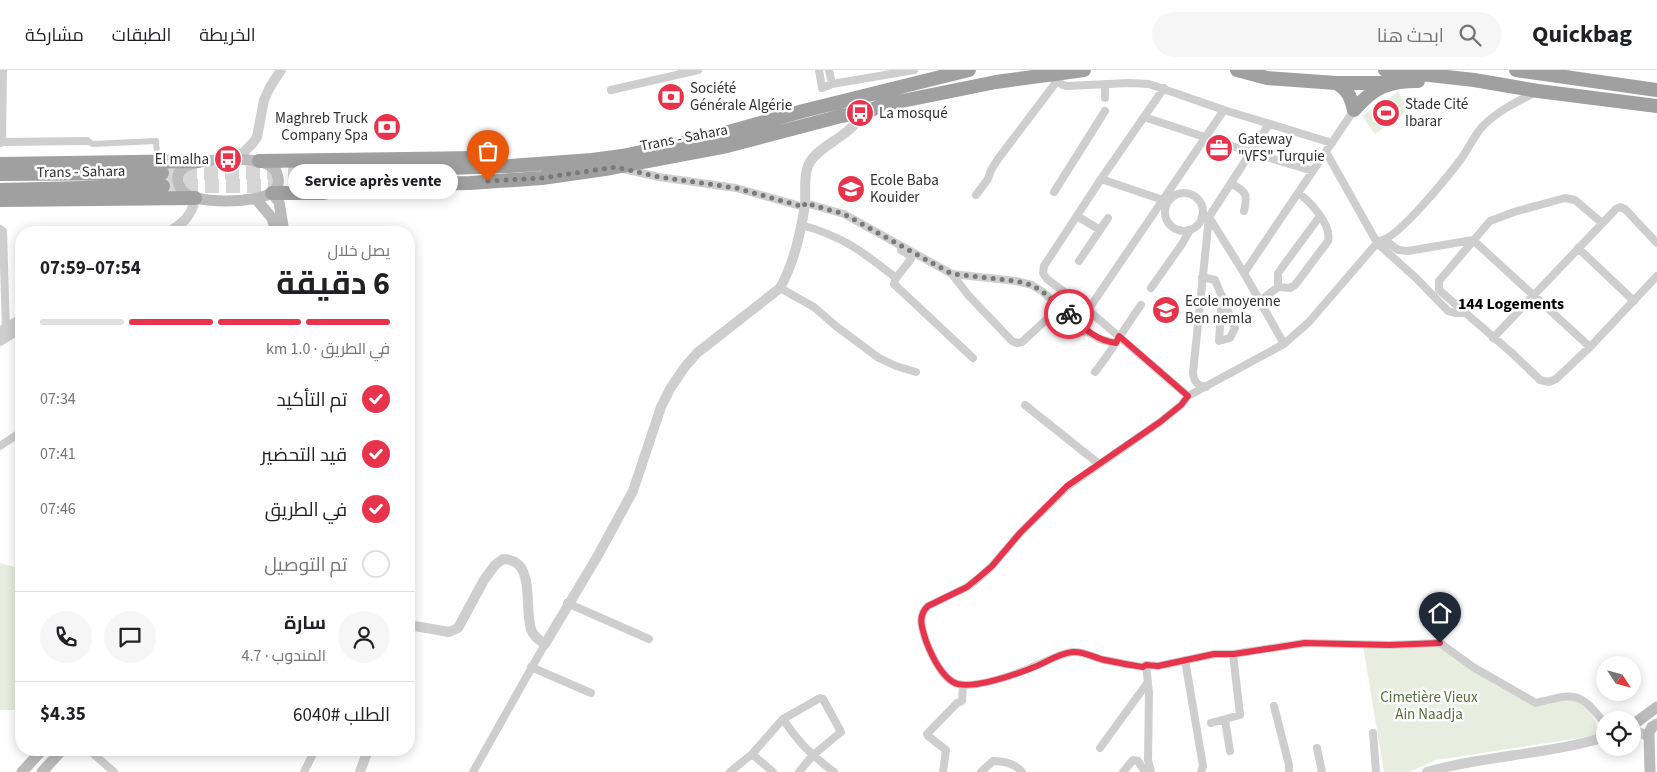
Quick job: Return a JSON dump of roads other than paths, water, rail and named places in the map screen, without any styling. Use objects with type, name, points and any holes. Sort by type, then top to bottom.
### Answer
[{"type":"highway","name":"Trans - Sahara","points":[[319,172],[510,166],[592,160],[670,146],[963,70]]},
{"type":"highway","name":"Trans - Sahara","points":[[314,186],[542,178],[616,167],[727,146],[841,116],[867,112],[882,105],[977,86],[1052,78],[1084,70]]},
{"type":"highway","points":[[1237,70],[1267,78],[1336,83],[1388,76],[1474,80],[1538,91],[1657,106]]},
{"type":"highway","points":[[1516,70],[1657,90]]},
{"type":"highway","points":[[1336,83],[1348,92],[1354,110],[1381,86],[1388,76]]},
{"type":"highway","points":[[259,161],[478,158],[510,166]]},
{"type":"highway","points":[[0,164],[199,161]]},
{"type":"highway","name":"Trans - Sahara","points":[[0,174],[162,180],[0,190]]},
{"type":"highway","points":[[272,193],[439,192],[470,182]]},
{"type":"highway","points":[[0,200],[194,198]]},
{"type":"main road","points":[[236,159],[259,161],[270,165],[277,174],[279,181],[277,188],[272,193],[256,198],[224,200],[194,198],[181,189],[179,175],[186,166],[199,161],[236,159]]},
{"type":"main road","points":[[272,193],[279,202],[283,226]]},
{"type":"main road","points":[[256,198],[272,218],[274,226]]},
{"type":"main road","points":[[1641,720],[1657,707]]},
{"type":"main road","points":[[1650,772],[1654,731]]},
{"type":"main road","points":[[22,772],[37,756]]},
{"type":"main road","points":[[42,772],[57,756]]},
{"type":"street","points":[[2,70],[1,142],[87,141],[93,144],[156,141],[157,154]]},
{"type":"street","points":[[236,159],[257,137],[264,100],[281,70]]},
{"type":"street","points":[[611,90],[698,70]]},
{"type":"street","points":[[819,70],[822,88],[832,84],[914,70]]},
{"type":"street","points":[[829,70],[832,84]]},
{"type":"street","points":[[976,195],[1052,78],[1067,86],[1149,84],[1224,110],[1332,143]]},
{"type":"street","points":[[1105,84],[1105,98]]},
{"type":"street","points":[[1164,88],[1044,266],[1043,273],[1088,310],[1117,340],[1188,396]]},
{"type":"street","points":[[1376,241],[1385,240],[1395,233],[1445,178],[1482,127],[1503,110],[1538,91]]},
{"type":"street","points":[[1088,310],[1166,200],[1224,110]]},
{"type":"street","points":[[1244,272],[1354,110]]},
{"type":"street","points":[[1054,192],[1105,111]]},
{"type":"street","points":[[473,772],[531,667],[597,557],[633,491],[661,407],[670,389],[697,353],[780,288],[788,273],[801,225],[807,171],[810,162],[822,150],[846,133],[867,112]]},
{"type":"street","points":[[1144,117],[1313,171]]},
{"type":"street","points":[[1166,200],[1167,222],[1177,230],[1190,230],[1196,227],[1206,217],[1231,183],[1269,124]]},
{"type":"street","points":[[1326,152],[1376,241],[1448,311],[1465,313]]},
{"type":"street","points":[[616,167],[659,177],[736,188],[844,214],[869,226],[952,274],[968,295],[1012,341],[1017,343],[1022,342],[1046,320],[1088,332]]},
{"type":"street","points":[[1101,179],[1166,200],[1176,194],[1194,195],[1201,204],[1206,217],[1244,272],[1284,344]]},
{"type":"street","points":[[1231,183],[1246,193],[1247,198],[1244,211]]},
{"type":"street","points":[[1260,301],[1278,287],[1290,288],[1296,285],[1328,241],[1329,234],[1316,209],[1298,193]]},
{"type":"street","points":[[177,226],[190,214],[194,206],[194,198]]},
{"type":"street","points":[[1602,223],[1575,200],[1565,198],[1514,212],[1490,221],[1439,281],[1438,287],[1443,294],[1540,380],[1549,382],[1556,379],[1590,347],[1657,276]]},
{"type":"street","points":[[1494,338],[1616,209],[1620,207],[1625,209],[1657,243]]},
{"type":"street","points":[[1077,216],[1100,230]]},
{"type":"street","points":[[1278,287],[1278,273],[1320,216]]},
{"type":"street","points":[[1206,217],[1194,372],[1194,380],[1199,385],[1206,387]]},
{"type":"street","points":[[1080,261],[1108,218]]},
{"type":"street","points":[[801,225],[825,231],[852,245],[896,278]]},
{"type":"street","points":[[869,226],[910,257],[910,261],[896,278],[894,284],[972,358]]},
{"type":"street","points":[[0,229],[2,231],[3,335]]},
{"type":"street","points":[[1151,288],[1190,230]]},
{"type":"street","points":[[1385,240],[1398,250],[1408,251],[1473,240]]},
{"type":"street","points":[[1473,240],[1590,347]]},
{"type":"street","points":[[1376,241],[1368,255],[1309,322],[1284,344],[1188,396],[1181,405],[1160,422],[1067,486],[1020,533],[992,566],[967,587],[928,606],[924,610],[921,626],[928,646],[948,678],[953,683],[963,686],[989,682],[1022,672],[1070,652],[1080,652],[1103,660],[1143,667],[1146,665],[1158,666],[1214,654],[1234,654],[1305,643],[1389,645],[1440,643],[1473,666],[1536,702],[1563,696],[1577,697],[1590,706],[1596,713]]},
{"type":"street","points":[[1578,248],[1634,301]]},
{"type":"street","points":[[952,274],[1016,281],[1032,285],[1043,292],[1088,332],[1099,339],[1117,340]]},
{"type":"street","points":[[1202,277],[1215,280],[1222,296],[1235,328],[1230,338],[1219,341],[1222,296]]},
{"type":"street","points":[[780,288],[814,307],[837,327],[879,358],[916,372]]},
{"type":"street","points":[[1095,372],[1113,349],[1140,305]]},
{"type":"street","points":[[3,335],[15,324]]},
{"type":"street","points":[[3,335],[15,330]]},
{"type":"street","points":[[1025,405],[1099,464]]},
{"type":"street","points":[[0,446],[15,436]]},
{"type":"street","points":[[0,451],[10,440]]},
{"type":"street","points":[[415,626],[449,632],[458,628],[484,580],[495,565],[503,559],[513,561],[520,566],[524,576],[531,630],[545,644]]},
{"type":"street","points":[[568,603],[648,639]]},
{"type":"street","points":[[1211,723],[1239,716],[1241,713],[1234,654]]},
{"type":"street","points":[[1185,660],[1203,766],[1201,772]]},
{"type":"street","points":[[1146,665],[1149,693],[1148,760],[1152,772]]},
{"type":"street","points":[[531,667],[590,693]]},
{"type":"street","points":[[1100,748],[1148,682]]},
{"type":"street","points":[[943,772],[946,750],[927,734],[962,700],[963,686]]},
{"type":"street","points":[[730,772],[752,754],[783,719],[820,698],[823,700],[841,732],[812,756],[799,772]]},
{"type":"street","points":[[1274,706],[1290,765],[1289,772]]},
{"type":"street","points":[[783,719],[796,739],[812,756],[834,772]]},
{"type":"street","points":[[1225,720],[1230,752]]},
{"type":"street","points":[[1641,724],[1654,731]]},
{"type":"street","points":[[1373,733],[1376,772]]},
{"type":"street","points":[[1427,772],[1470,762],[1566,747],[1596,739]]},
{"type":"street","points":[[1317,748],[1322,772]]},
{"type":"street","points":[[752,754],[773,772]]},
{"type":"street","points":[[97,756],[114,772]]},
{"type":"street","points":[[304,772],[312,756]]},
{"type":"street","points":[[360,772],[366,756]]},
{"type":"street","points":[[1123,772],[1133,760],[1138,761],[1145,772]]},
{"type":"street","points":[[981,772],[993,761],[1003,761],[1018,767],[1022,772]]},
{"type":"tunnel","points":[[162,173],[319,172]]},
{"type":"tunnel","points":[[163,186],[314,186]]},
{"type":"place","name":"Société Générale Algérie","points":[[671,97]]},
{"type":"place","name":"La mosqué","points":[[860,113]]},
{"type":"place","name":"Stade Cité Ibarar","points":[[1386,113]]},
{"type":"place","name":"Maghreb Truck Company Spa","points":[[387,127]]},
{"type":"place","name":"Gateway \"VFS\" Turquie","points":[[1219,148]]},
{"type":"place","name":"El malha","points":[[228,159]]},
{"type":"place","name":"Service après vente","points":[[488,181]]},
{"type":"place","name":"Ecole Baba Kouider","points":[[851,189]]},
{"type":"place","name":"Ecole moyenne Ben nemla","points":[[1166,310]]},
{"type":"district","name":"144 Logements","points":[[1511,304]]},
{"type":"park label","name":"Cimetière Vieux Ain Naadja","points":[[1429,706]]}]
